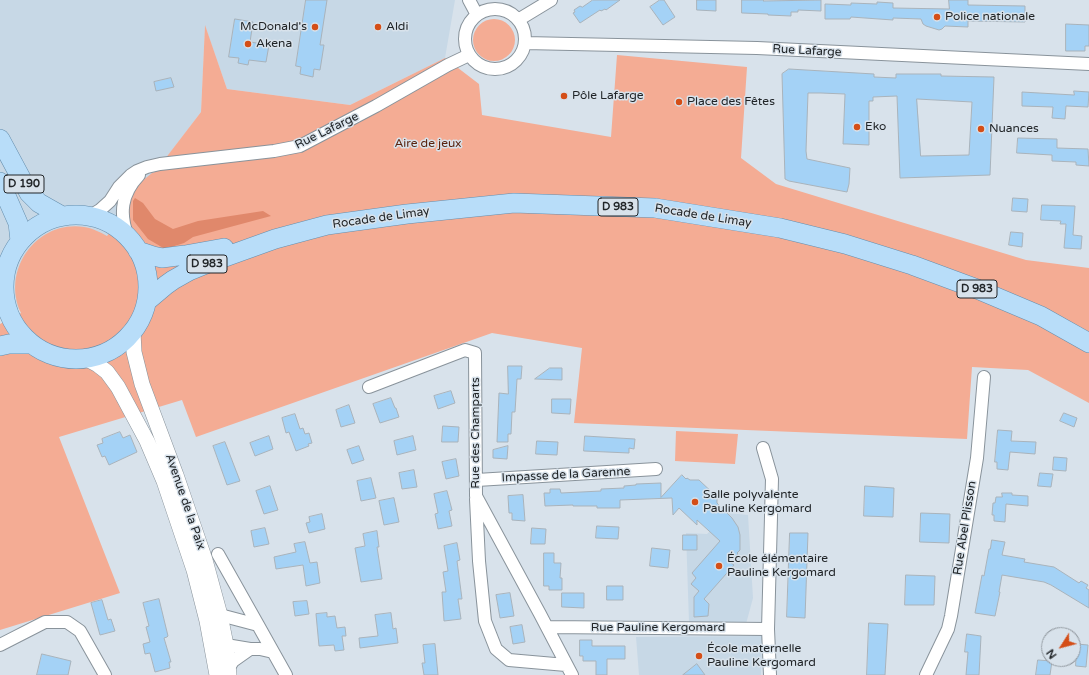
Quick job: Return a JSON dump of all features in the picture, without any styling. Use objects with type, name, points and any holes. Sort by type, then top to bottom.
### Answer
[{"type":"main road","name":"D 190","points":[[0,140],[25,188],[39,203],[62,216]]},
{"type":"main road","name":"D 190","points":[[0,182],[18,223],[20,241]]},
{"type":"main road","name":"Rocade de Limay","points":[[147,301],[173,280],[210,262],[275,240],[327,225],[406,214],[514,203],[655,208],[780,228],[845,244],[912,265],[977,289],[1041,316],[1089,343]]},
{"type":"main road","points":[[62,216],[90,216],[112,224],[133,244],[144,263],[148,288],[147,301],[142,316],[132,332],[122,343],[112,350],[102,355],[87,359],[74,360],[60,358],[44,352],[31,344],[22,336],[14,324],[8,310],[2,304],[6,269],[12,254],[20,241],[37,226],[48,220],[62,216]]},
{"type":"main road","name":"Rocade de Limay","points":[[133,244],[153,256],[169,258],[275,240]]},
{"type":"main road","points":[[0,346],[9,344],[31,344]]},
{"type":"street","points":[[469,0],[477,15]]},
{"type":"street","points":[[518,20],[551,0]]},
{"type":"street","points":[[494,9],[503,10],[518,20],[525,35],[525,43],[523,51],[512,64],[497,70],[488,69],[474,61],[469,55],[465,42],[466,29],[477,15],[494,9]]},
{"type":"street","name":"Rue Lafarge","points":[[525,43],[757,48],[1089,64]]},
{"type":"street","name":"Rue Lafarge","points":[[90,216],[110,201],[119,187],[137,171],[160,164],[274,151],[300,146],[469,55]]},
{"type":"street","name":"D 190","points":[[0,151],[2,156],[14,165]]},
{"type":"street","points":[[133,244],[123,224],[123,207],[132,184],[137,176],[147,167]]},
{"type":"street","name":"Avenue de la Paix","points":[[132,332],[134,352],[142,384],[205,560],[213,618],[225,673]]},
{"type":"street","name":"Rue des Champarts","points":[[369,387],[465,350],[475,353],[476,496],[569,670]]},
{"type":"street","name":"Avenue de la Paix","points":[[87,359],[107,372],[118,387],[147,441],[164,481],[194,570],[213,618],[226,645],[225,673]]},
{"type":"street","name":"Rue Abel Plisson","points":[[926,675],[948,629],[951,616],[977,458],[984,377]]},
{"type":"street","points":[[763,448],[772,478],[768,629],[770,675]]},
{"type":"street","name":"Impasse de la Garenne","points":[[476,480],[656,469]]},
{"type":"street","points":[[476,496],[478,562],[485,621],[496,649],[509,660],[569,670]]},
{"type":"street","points":[[218,554],[286,675]]},
{"type":"street","points":[[213,618],[258,625]]},
{"type":"street","points":[[0,645],[46,622],[67,622],[80,631],[105,675]]},
{"type":"street","name":"Rue Pauline Kergomard","points":[[547,627],[768,629]]},
{"type":"street","points":[[226,645],[273,652]]},
{"type":"street","points":[[225,673],[233,661],[250,649]]},
{"type":"shaded area","points":[[0,0],[455,0],[445,58],[350,105],[227,89],[205,26],[201,112],[63,294],[0,315]]},
{"type":"shaded area","points":[[135,198],[143,203],[155,219],[173,229],[198,221],[263,211],[271,216],[193,237],[184,243],[165,249],[148,239],[133,220],[133,201]]},
{"type":"shaded area","name":"École élémentaire Pauline Kergomard","points":[[728,513],[748,515],[753,598],[746,624],[689,622],[686,533],[707,534]]},
{"type":"shaded area","name":"École maternelle Pauline Kergomard","points":[[762,636],[761,675],[639,675],[636,637]]},
{"type":"green space","points":[[490,19],[498,19],[506,22],[512,28],[515,40],[512,52],[506,58],[498,61],[490,61],[482,58],[476,52],[473,44],[473,36],[476,28],[482,22]]},
{"type":"green space","name":"Aire de jeux","points":[[205,25],[227,89],[350,105],[445,58],[479,84],[482,115],[611,137],[617,55],[747,67],[741,158],[776,184],[1026,260],[1089,268],[1089,403],[1028,370],[972,367],[967,439],[574,423],[582,348],[492,333],[196,437],[182,400],[59,437],[120,593],[0,630],[0,324],[21,313],[16,297],[16,281],[19,265],[27,252],[38,240],[51,232],[67,227],[84,227],[96,230],[107,236],[130,204],[131,193],[141,182],[155,172],[201,112]]},
{"type":"green space","points":[[676,431],[738,434],[735,464],[675,461]]},
{"type":"building","points":[[306,0],[327,0],[320,45],[324,45],[320,70],[314,69],[313,77],[300,74],[301,67],[296,66]]},
{"type":"building","points":[[593,0],[620,0],[606,10],[600,10],[580,23],[573,13],[575,12],[574,10]]},
{"type":"building","points":[[660,0],[664,0],[675,17],[663,25],[650,7]]},
{"type":"building","points":[[697,0],[716,0],[716,11],[697,10]]},
{"type":"building","points":[[742,0],[821,0],[821,11],[798,10],[798,12],[791,12],[791,16],[742,13]]},
{"type":"building","points":[[949,0],[968,0],[968,5],[1025,6],[1025,22],[968,21],[968,27],[945,26],[939,30],[926,26],[923,24],[921,19],[893,18],[893,20],[851,17],[850,19],[825,19],[825,4],[877,4],[877,2],[893,3],[893,8],[949,9]]},
{"type":"building","points":[[235,19],[253,22],[250,42],[269,45],[266,62],[249,60],[248,65],[238,63],[239,58],[229,57]]},
{"type":"building","points":[[1066,24],[1089,25],[1089,46],[1085,46],[1085,51],[1066,51]]},
{"type":"building","points":[[789,69],[874,74],[874,77],[896,78],[896,74],[941,74],[941,76],[994,77],[990,175],[900,178],[897,96],[873,97],[873,101],[869,101],[869,145],[843,144],[845,94],[808,93],[807,159],[850,168],[849,184],[847,192],[789,181],[785,179],[782,74]],"holes":[[[917,99],[972,102],[969,155],[921,156]]]},
{"type":"building","points":[[171,78],[174,87],[156,91],[154,82]]},
{"type":"building","points":[[1074,91],[1089,92],[1088,107],[1066,106],[1065,119],[1052,118],[1053,107],[1022,106],[1022,92],[1074,95]]},
{"type":"building","points":[[1018,138],[1057,139],[1057,148],[1088,149],[1089,166],[1076,165],[1076,162],[1052,161],[1052,155],[1017,153]]},
{"type":"building","points":[[1013,198],[1028,199],[1027,212],[1012,211]]},
{"type":"building","points":[[1042,205],[1075,206],[1073,235],[1082,236],[1081,249],[1064,248],[1066,224],[1060,224],[1061,221],[1041,220]]},
{"type":"building","points":[[1011,232],[1023,233],[1022,247],[1009,245]]},
{"type":"building","points":[[508,366],[522,366],[521,379],[517,379],[515,412],[512,412],[511,434],[508,434],[508,442],[497,442],[499,393],[508,394]]},
{"type":"building","points":[[550,368],[562,368],[562,380],[535,379]]},
{"type":"building","points":[[451,391],[455,403],[438,409],[434,396]]},
{"type":"building","points":[[391,398],[399,417],[380,423],[373,404]]},
{"type":"building","points":[[552,399],[571,399],[570,414],[552,413]]},
{"type":"building","points":[[349,405],[355,423],[341,427],[336,410]]},
{"type":"building","points":[[1064,413],[1077,418],[1074,427],[1060,421]]},
{"type":"building","points":[[295,414],[300,429],[303,428],[305,434],[309,433],[312,443],[308,444],[309,446],[296,451],[289,432],[286,433],[282,418]]},
{"type":"building","points":[[443,426],[459,427],[458,442],[442,442]]},
{"type":"building","points":[[998,430],[1012,431],[1011,441],[1036,442],[1035,454],[1010,452],[1008,470],[997,469],[997,462],[995,462]]},
{"type":"building","points":[[120,432],[123,438],[130,435],[137,452],[109,465],[105,456],[102,457],[97,445],[103,443],[102,439]]},
{"type":"building","points":[[269,436],[273,449],[255,456],[250,443]]},
{"type":"building","points":[[413,436],[416,450],[397,455],[394,441]]},
{"type":"building","points":[[585,436],[635,439],[634,449],[629,448],[629,453],[584,451]]},
{"type":"building","points":[[537,441],[558,442],[557,455],[536,454]]},
{"type":"building","points":[[225,442],[240,481],[227,485],[213,446]]},
{"type":"building","points":[[359,446],[364,460],[352,464],[347,450]]},
{"type":"building","points":[[508,446],[507,459],[493,458],[493,450]]},
{"type":"building","points":[[1054,457],[1067,458],[1066,471],[1053,470]]},
{"type":"building","points":[[456,459],[459,476],[446,479],[442,462]]},
{"type":"building","points":[[414,470],[417,487],[402,489],[399,473]]},
{"type":"building","points":[[1040,473],[1053,474],[1051,487],[1038,486]]},
{"type":"building","points":[[682,475],[686,479],[699,480],[717,497],[717,503],[732,518],[738,527],[740,535],[740,550],[731,563],[734,565],[704,599],[709,604],[708,616],[694,617],[694,597],[699,591],[691,584],[696,578],[692,573],[720,541],[697,520],[697,525],[679,508],[673,515],[672,498],[620,500],[620,508],[597,508],[597,506],[573,505],[545,506],[544,493],[550,493],[550,489],[560,489],[561,493],[601,491],[601,489],[624,488],[624,486],[636,484],[661,483],[661,497]]},
{"type":"building","points":[[371,478],[376,498],[361,501],[357,481]]},
{"type":"building","points":[[270,486],[278,510],[264,514],[256,491]]},
{"type":"building","points":[[865,486],[894,488],[893,517],[864,516]]},
{"type":"building","points":[[447,491],[452,510],[449,511],[452,526],[438,529],[435,514],[438,513],[434,494]]},
{"type":"building","points":[[1002,493],[1028,496],[1028,506],[1006,504],[1005,522],[994,521],[994,515],[992,515],[993,503],[995,503],[996,497],[1002,497]]},
{"type":"building","points":[[523,495],[525,521],[512,520],[512,513],[509,513],[508,496]]},
{"type":"building","points":[[394,498],[399,522],[384,525],[379,501]]},
{"type":"building","points":[[921,513],[950,514],[949,543],[920,542]]},
{"type":"building","points":[[322,514],[325,529],[309,533],[306,523],[310,522],[309,517]]},
{"type":"building","points":[[597,526],[619,527],[618,539],[596,538]]},
{"type":"building","points":[[265,528],[269,544],[254,547],[251,531]]},
{"type":"building","points":[[532,528],[546,529],[545,544],[531,544]]},
{"type":"building","points":[[377,531],[379,547],[377,547],[382,579],[361,582],[355,548],[365,546],[363,534]]},
{"type":"building","points":[[790,533],[808,533],[805,618],[787,617]]},
{"type":"building","points":[[683,535],[697,535],[697,550],[683,550]]},
{"type":"building","points":[[992,540],[1005,542],[1002,555],[1025,559],[1024,562],[1054,567],[1079,583],[1081,581],[1088,585],[1086,588],[1089,590],[1089,608],[1044,582],[1002,575],[995,616],[975,613],[982,575],[984,576]]},
{"type":"building","points":[[305,542],[310,563],[317,562],[320,583],[306,586],[303,565],[276,569],[274,557],[296,552],[294,544]]},
{"type":"building","points":[[457,543],[460,560],[457,561],[462,599],[458,599],[461,619],[444,621],[442,592],[446,592],[443,572],[448,571],[444,546]]},
{"type":"building","points":[[652,548],[670,550],[668,568],[650,566]]},
{"type":"building","points":[[544,553],[554,553],[554,563],[561,563],[560,578],[562,578],[562,590],[549,590],[549,586],[544,586]]},
{"type":"building","points":[[906,575],[935,576],[934,605],[905,605]]},
{"type":"building","points":[[607,586],[623,586],[623,600],[607,600]]},
{"type":"building","points":[[510,593],[514,616],[500,618],[496,595]]},
{"type":"building","points":[[562,593],[584,593],[584,608],[562,607]]},
{"type":"building","points":[[159,599],[168,636],[164,638],[171,662],[169,662],[170,668],[155,672],[150,653],[145,654],[143,644],[150,642],[146,627],[149,626],[143,603]]},
{"type":"building","points":[[102,600],[108,620],[111,619],[115,631],[100,635],[91,603]]},
{"type":"building","points":[[307,601],[309,614],[295,616],[293,602]]},
{"type":"building","points":[[327,613],[327,617],[335,616],[337,628],[345,627],[346,636],[342,636],[344,650],[335,651],[334,645],[319,646],[316,614]]},
{"type":"building","points":[[391,613],[393,629],[396,628],[398,643],[360,648],[359,638],[378,636],[375,615]]},
{"type":"building","points":[[869,623],[888,624],[885,675],[867,675]]},
{"type":"building","points":[[522,625],[525,642],[513,644],[510,627]]},
{"type":"building","points":[[967,634],[981,636],[979,675],[966,675],[968,652],[965,652]]},
{"type":"building","points":[[580,640],[592,640],[592,646],[625,646],[625,659],[607,659],[607,675],[596,675],[596,661],[583,661],[583,656],[580,656]]},
{"type":"building","points":[[435,644],[438,675],[424,675],[422,663],[425,663],[423,645]]},
{"type":"building","points":[[1081,644],[1088,645],[1086,667],[1081,666]]},
{"type":"building","points":[[42,654],[71,661],[68,675],[37,675]]},
{"type":"building","points":[[1038,660],[1041,660],[1041,667],[1051,667],[1050,675],[1036,675]]},
{"type":"building","points":[[697,664],[705,675],[683,675]]},
{"type":"place","name":"Police nationale","points":[[937,17]]},
{"type":"place","name":"McDonald's","points":[[315,27]]},
{"type":"place","name":"Aldi","points":[[378,27]]},
{"type":"place","name":"Akena","points":[[248,44]]},
{"type":"place","name":"Pôle Lafarge","points":[[564,96]]},
{"type":"place","name":"Place des Fêtes","points":[[679,102]]},
{"type":"place","name":"Eko","points":[[857,127]]},
{"type":"place","name":"Nuances","points":[[981,129]]},
{"type":"place","name":"Salle polyvalente Pauline Kergomard","points":[[695,502]]},
{"type":"place","name":"École élémentaire Pauline Kergomard","points":[[719,566]]},
{"type":"place","name":"École maternelle Pauline Kergomard","points":[[699,656]]}]
